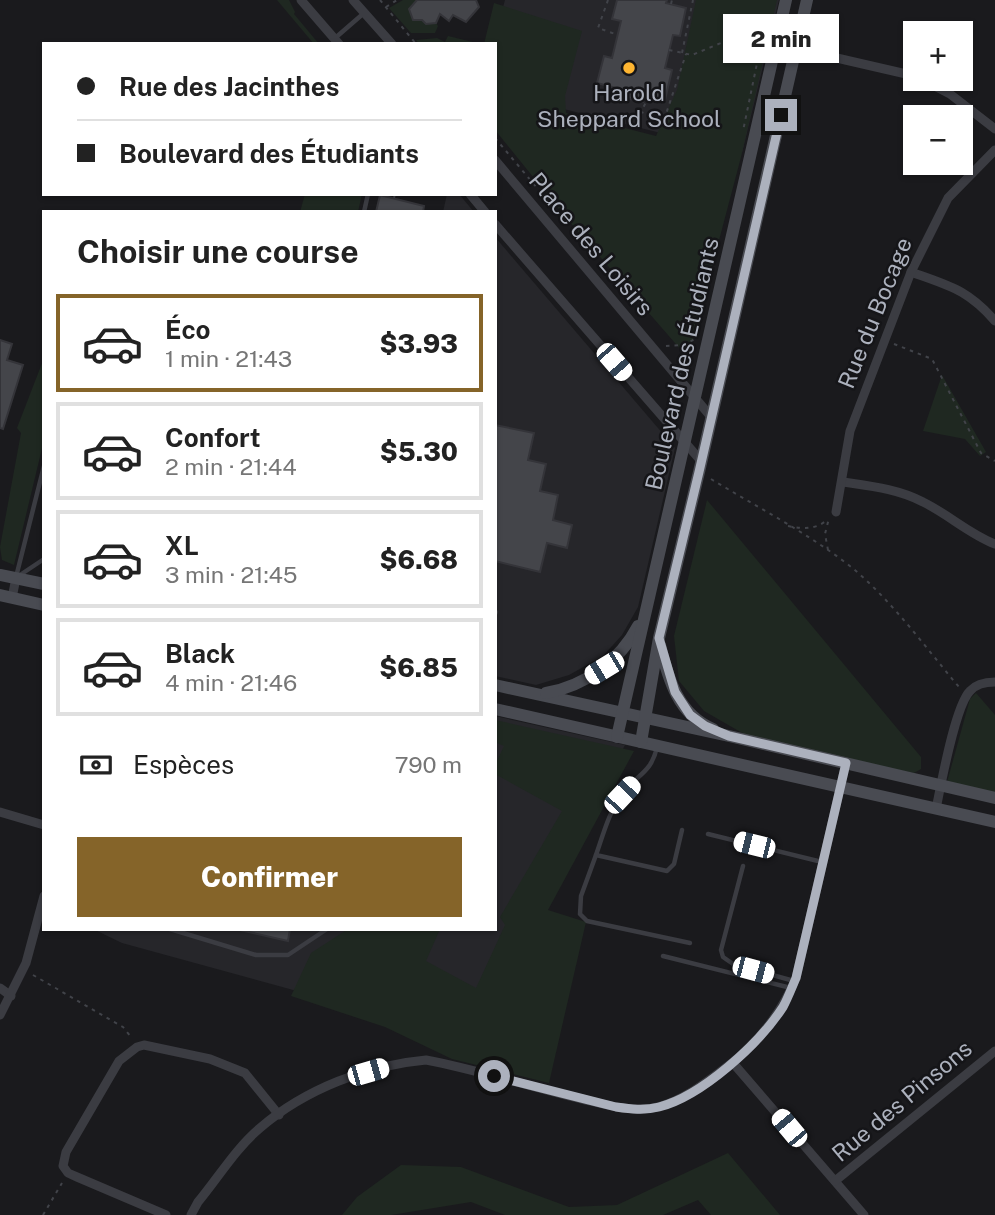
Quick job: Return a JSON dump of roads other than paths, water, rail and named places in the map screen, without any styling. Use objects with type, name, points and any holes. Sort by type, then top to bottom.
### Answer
[{"type":"street","points":[[301,0],[337,41]]},
{"type":"street","points":[[353,0],[390,42]]},
{"type":"street","name":"Boulevard des Étudiants","points":[[617,737],[786,0]]},
{"type":"street","name":"Boulevard des Étudiants","points":[[641,742],[659,638],[702,462],[807,0]]},
{"type":"street","points":[[776,44],[903,73]]},
{"type":"street","points":[[944,91],[995,129]]},
{"type":"street","name":"Rue du Bocage","points":[[836,512],[850,430],[911,272],[948,198],[995,150]]},
{"type":"street","name":"Place des Loisirs","points":[[497,164],[712,418]]},
{"type":"street","points":[[472,196],[483,210]]},
{"type":"street","points":[[497,226],[702,462]]},
{"type":"street","points":[[911,272],[961,290],[979,303],[995,321]]},
{"type":"street","points":[[843,482],[913,497],[977,537],[995,544]]},
{"type":"street","points":[[0,575],[42,584]]},
{"type":"street","points":[[16,578],[6,597],[42,605]]},
{"type":"street","points":[[539,694],[564,688],[604,668],[625,647],[645,613]]},
{"type":"street","points":[[659,638],[668,675],[682,705],[705,726],[729,736]]},
{"type":"street","points":[[936,809],[967,693],[984,683],[995,682]]},
{"type":"street","points":[[497,685],[995,798]]},
{"type":"street","points":[[497,709],[995,822]]},
{"type":"street","points":[[191,1215],[198,1202],[260,1128],[298,1101],[353,1076],[426,1060],[636,1110],[658,1107],[676,1100],[733,1063],[769,1025],[785,1004],[793,985],[846,763]]},
{"type":"street","points":[[0,812],[42,824]]},
{"type":"street","points":[[0,1015],[23,970],[42,902]]},
{"type":"street","points":[[0,988],[11,996]]},
{"type":"street","points":[[166,1215],[68,1173],[63,1166],[66,1152],[119,1061],[137,1047],[157,1046],[232,1067],[251,1078],[279,1115]]},
{"type":"street","name":"Rue des Pinsons","points":[[835,1181],[995,1051]]},
{"type":"street","points":[[733,1063],[864,1215]]},
{"type":"lane","points":[[337,41],[364,13]]},
{"type":"lane","points":[[16,578],[42,474]]},
{"type":"lane","points":[[16,578],[42,560]]},
{"type":"lane","points":[[657,746],[651,766],[622,795],[608,823],[581,895],[580,915],[587,920],[690,943]]},
{"type":"lane","points":[[596,855],[667,871],[674,864],[681,830]]},
{"type":"lane","points":[[708,834],[823,862]]},
{"type":"lane","points":[[743,866],[721,950],[723,957],[733,964],[793,985]]},
{"type":"lane","points":[[177,931],[256,955],[288,955],[324,931]]},
{"type":"lane","points":[[663,956],[793,985]]},
{"type":"place","name":"Harold Sheppard School","points":[[629,68]]}]
